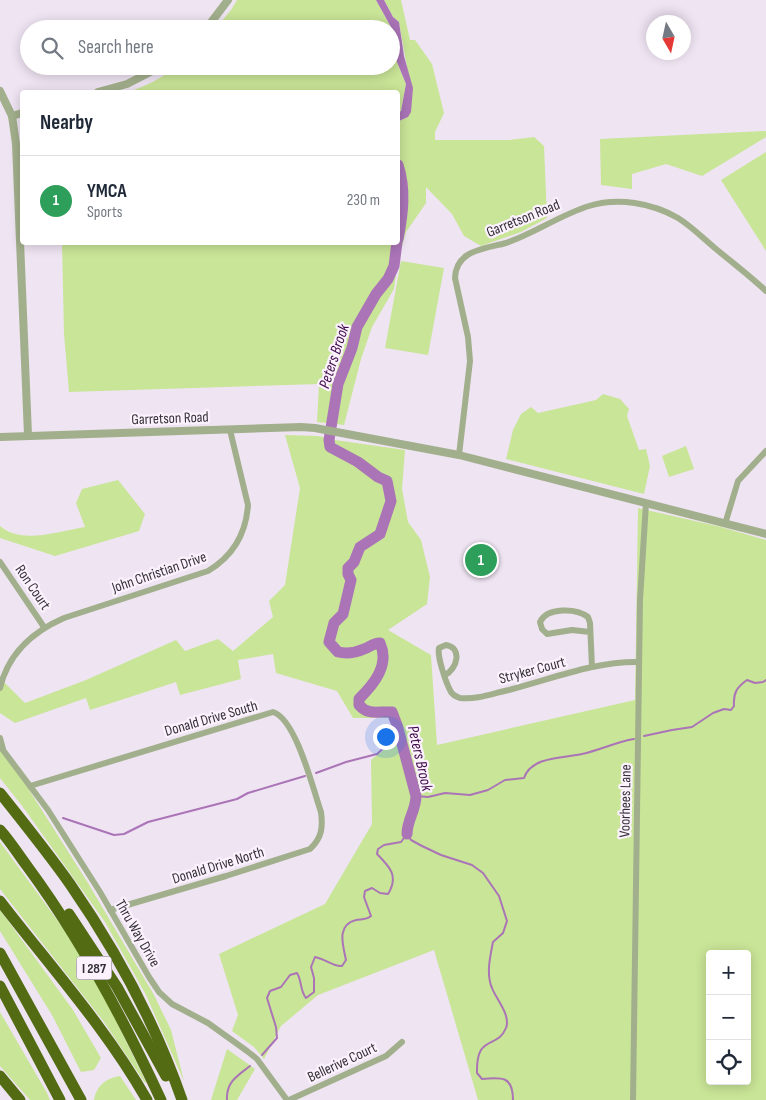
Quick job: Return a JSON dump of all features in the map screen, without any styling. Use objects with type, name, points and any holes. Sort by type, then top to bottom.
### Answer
[{"type":"highway","points":[[0,793],[70,884],[120,964],[166,1058],[180,1100]]},
{"type":"highway","name":"I 287","points":[[0,830],[13,845],[66,922],[90,961],[161,1100]]},
{"type":"highway","name":"I 287","points":[[13,845],[22,851],[42,877],[99,958],[134,1016],[180,1100]]},
{"type":"highway","points":[[0,901],[118,1054],[147,1100]]},
{"type":"highway","points":[[0,953],[81,1100]]},
{"type":"highway","points":[[0,986],[60,1100]]},
{"type":"highway","points":[[0,1076],[20,1100]]},
{"type":"street","points":[[213,20],[228,0]]},
{"type":"street","points":[[105,90],[127,84],[144,75]]},
{"type":"street","points":[[0,91],[12,116],[16,144],[20,241]]},
{"type":"street","points":[[12,116],[20,114]]},
{"type":"street","name":"Garretson Road","points":[[459,455],[470,361],[468,337],[454,278],[458,262],[466,255],[507,242],[589,206],[605,202],[635,203],[651,206],[678,218],[766,290]]},
{"type":"street","points":[[20,245],[28,435]]},
{"type":"street","name":"Garretson Road","points":[[0,437],[315,428],[459,455],[766,534]]},
{"type":"street","name":"John Christian Drive","points":[[0,688],[14,656],[29,638],[44,627],[64,618],[190,578],[208,571],[227,557],[245,527],[248,505],[230,430]]},
{"type":"street","points":[[725,524],[738,481],[766,451]]},
{"type":"street","name":"Voorhees Lane","points":[[633,1100],[640,600],[646,503]]},
{"type":"street","name":"Ron Court","points":[[0,562],[44,627]]},
{"type":"street","points":[[590,632],[572,630],[547,634],[542,630],[540,622],[544,616],[551,613],[574,612],[588,617],[590,632],[592,667]]},
{"type":"street","name":"Stryker Court","points":[[445,675],[453,694],[461,698],[468,698],[485,696],[592,667],[617,662],[640,662]]},
{"type":"street","name":"Donald Drive South","points":[[30,786],[273,712],[281,716],[292,730],[321,812],[322,830]]},
{"type":"street","points":[[0,738],[2,748]]},
{"type":"street","name":"Thru Way Drive","points":[[2,748],[48,810],[159,992],[172,1004],[208,1023],[257,1059],[288,1100]]},
{"type":"street","name":"Donald Drive North","points":[[110,910],[310,849],[317,841],[322,830]]},
{"type":"street","name":"Bellerive Court","points":[[288,1100],[386,1056],[402,1042]]},
{"type":"green space","points":[[237,0],[376,0],[387,20],[223,20]]},
{"type":"green space","points":[[384,0],[401,0],[410,40],[415,40],[432,64],[444,113],[435,132],[435,140],[509,140],[534,137],[544,146],[547,218],[521,232],[481,246],[464,236],[452,214],[426,187],[426,203],[406,232],[398,261],[394,289],[372,327],[361,359],[344,425],[317,422],[319,384],[69,392],[64,334],[62,245],[400,245],[400,121],[408,117],[407,67],[400,20],[393,17]]},
{"type":"green space","points":[[400,69],[406,84],[400,112],[400,90],[134,90],[153,82],[164,75],[400,75]]},
{"type":"green space","points":[[766,131],[766,137],[702,176],[666,164],[632,174],[632,189],[601,185],[600,139]]},
{"type":"green space","points":[[766,152],[766,251],[721,180]]},
{"type":"green space","points":[[401,261],[444,268],[428,355],[385,348]]},
{"type":"green space","points":[[603,394],[620,399],[629,409],[627,416],[639,450],[646,449],[650,466],[644,494],[506,459],[513,430],[521,414],[531,407],[538,413],[596,400]]},
{"type":"green space","points":[[285,435],[318,436],[405,450],[402,489],[408,522],[421,540],[430,577],[427,604],[388,630],[431,655],[437,745],[635,700],[638,508],[721,527],[766,540],[766,1100],[478,1100],[434,950],[318,995],[281,1026],[264,1059],[254,1047],[232,1031],[238,1015],[219,954],[325,904],[372,824],[371,760],[393,742],[392,718],[353,718],[337,691],[276,673],[273,654],[238,660],[241,679],[180,695],[176,682],[90,710],[86,698],[15,723],[0,713],[0,678],[25,703],[86,680],[176,640],[185,651],[218,639],[233,651],[273,617],[269,601],[285,585],[300,488]]},
{"type":"green space","points":[[686,446],[694,469],[669,477],[662,456]]},
{"type":"green space","points":[[118,480],[145,514],[139,531],[55,556],[0,538],[0,526],[9,532],[30,536],[85,527],[76,503],[82,489]]},
{"type":"green space","points":[[0,744],[88,883],[154,995],[171,1030],[184,1081],[146,995],[105,922],[0,778]]},
{"type":"green space","points":[[0,842],[68,935],[102,992],[145,1083],[104,1022],[0,889]]},
{"type":"green space","points":[[0,910],[73,1010],[101,1058],[94,1070],[81,1072],[52,1015],[0,931]]},
{"type":"green space","points":[[0,1012],[50,1100],[30,1100],[0,1066]]},
{"type":"green space","points":[[227,1049],[255,1069],[237,1100],[211,1100]]},
{"type":"green space","points":[[120,1076],[136,1100],[94,1100],[102,1084]]},
{"type":"shaded area","points":[[376,0],[384,0],[397,20],[387,20]]},
{"type":"shaded area","points":[[400,29],[404,56],[413,88],[411,112],[408,117],[400,121],[406,84],[400,69]]},
{"type":"waterway","name":"Peters Brook","points":[[400,171],[403,202],[400,226]]},
{"type":"waterway","name":"Peters Brook","points":[[397,245],[394,266],[388,279],[376,294],[357,327],[352,348],[338,384],[329,440],[330,447],[387,481],[391,501],[380,534],[360,547],[354,562],[348,568],[351,580],[343,614],[334,623],[329,642],[338,652],[345,653],[351,653],[380,643],[383,651],[382,666],[375,680],[359,699],[359,705],[370,712],[392,712],[397,725],[416,796],[407,834]]},
{"type":"waterway","points":[[644,736],[692,727],[713,713],[724,709],[731,710],[734,706],[736,691],[747,680],[755,683],[766,680]]},
{"type":"waterway","points":[[316,773],[346,762],[377,754],[399,734]]},
{"type":"waterway","points":[[416,796],[428,797],[445,793],[470,795],[488,790],[505,780],[524,778],[534,766],[549,759],[582,754],[634,739]]},
{"type":"waterway","points":[[63,818],[114,835],[124,834],[148,822],[237,799],[248,793],[305,776]]},
{"type":"waterway","points":[[262,1055],[277,1038],[276,1027],[267,998],[270,991],[281,987],[290,975],[297,973],[306,998],[314,992],[314,978],[311,967],[315,957],[342,966],[346,960],[343,948],[343,931],[350,923],[371,916],[364,897],[365,891],[372,888],[380,893],[388,894],[393,882],[392,872],[377,854],[378,849],[384,845],[401,842],[407,834],[411,840],[422,846],[441,855],[472,865],[483,873],[499,896],[507,921],[503,933],[493,942],[489,977],[492,988],[505,1013],[507,1023],[502,1035],[483,1047],[478,1060],[477,1073],[482,1079],[501,1078],[508,1082],[511,1086],[513,1100]]},
{"type":"waterway","points":[[227,1100],[230,1084],[250,1066]]},
{"type":"place","name":"YMCA","points":[[481,560]]}]
